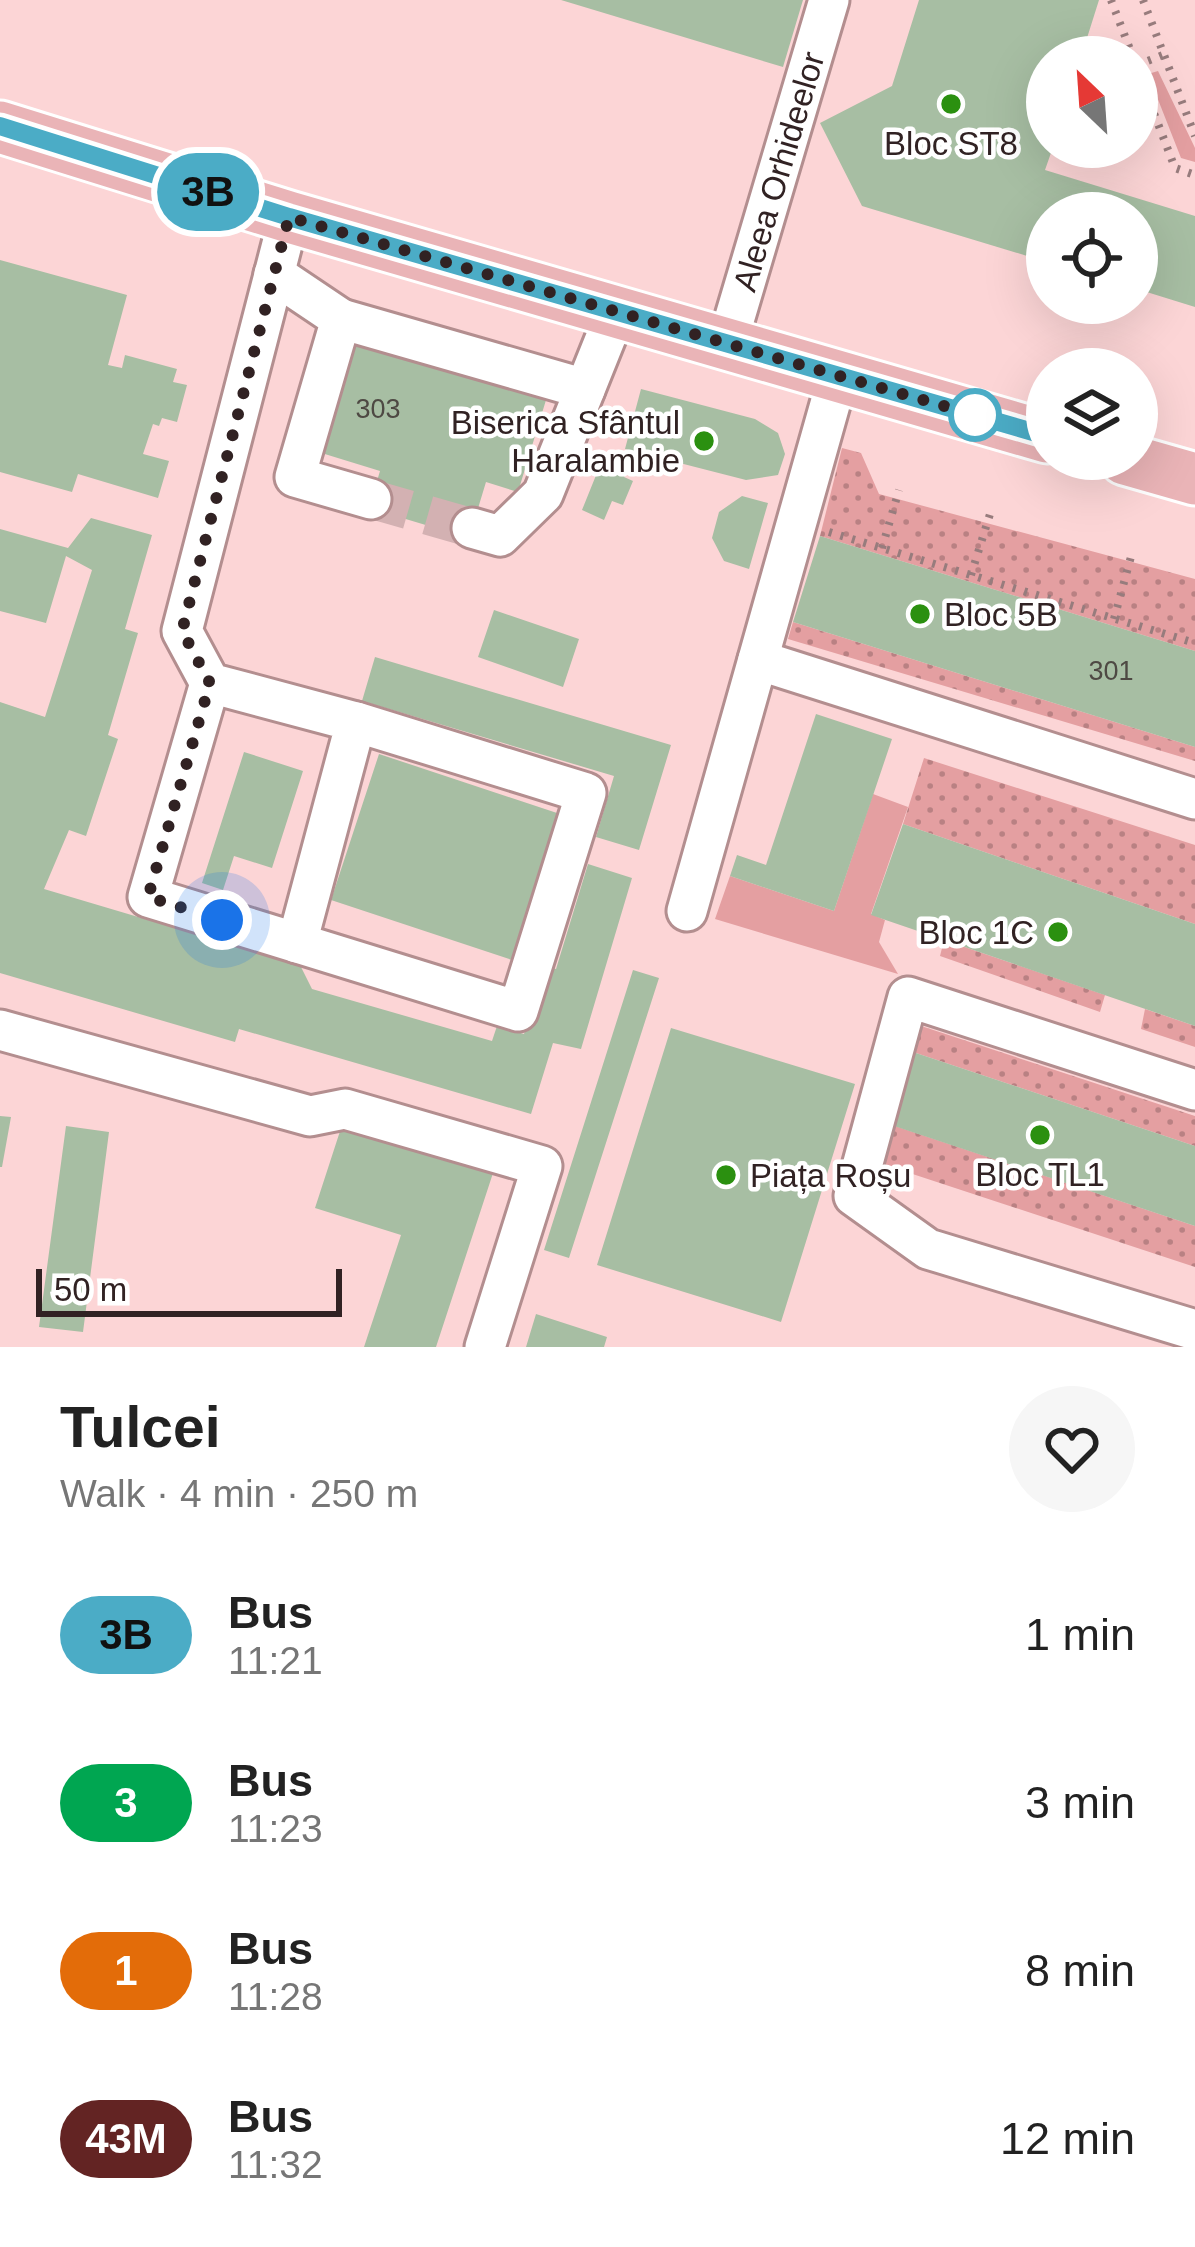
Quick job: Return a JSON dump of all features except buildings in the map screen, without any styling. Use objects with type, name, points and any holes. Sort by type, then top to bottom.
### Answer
[{"type":"main road","points":[[0,127],[289,217],[1026,430]]},
{"type":"main road","points":[[1158,468],[1195,479]]},
{"type":"street","name":"Aleea Orhideelor","points":[[727,344],[829,0]]},
{"type":"street","points":[[210,683],[586,793],[518,1011],[148,897],[210,683],[182,631],[289,217]]},
{"type":"street","points":[[274,274],[341,319],[585,389]]},
{"type":"street","points":[[472,528],[500,536],[544,494],[616,312]]},
{"type":"street","points":[[341,319],[295,477],[371,499]]},
{"type":"street","points":[[687,910],[838,376]]},
{"type":"street","points":[[758,659],[1195,799]]},
{"type":"street","points":[[297,943],[356,722]]},
{"type":"street","points":[[1195,1090],[908,997],[854,1196],[928,1249],[1195,1330]]},
{"type":"street","points":[[0,1030],[310,1116],[345,1109],[542,1166],[485,1347]]},
{"type":"path","points":[[1111,0],[1124,36]]},
{"type":"path","points":[[1143,0],[1195,136]]},
{"type":"path","points":[[1158,57],[1163,55]]},
{"type":"path","points":[[1158,123],[1175,169],[1195,175]]},
{"type":"path","points":[[882,548],[899,490]]},
{"type":"path","points":[[971,575],[990,514]]},
{"type":"path","points":[[796,522],[1195,644]]},
{"type":"path","points":[[1114,619],[1132,553]]},
{"type":"shaded area","points":[[1158,71],[1195,148],[1195,162],[1181,158],[1158,99]]},
{"type":"shaded area","points":[[842,448],[861,453],[879,494],[1195,579],[1195,651],[820,536]]},
{"type":"shaded area","points":[[793,622],[1195,747],[1195,761],[788,639]]},
{"type":"shaded area","points":[[924,758],[1195,845],[1195,924],[903,824]]},
{"type":"shaded area","points":[[873,794],[908,807],[871,914],[885,920],[879,942],[898,974],[715,919],[730,876],[834,911]]},
{"type":"shaded area","points":[[944,940],[1105,995],[1100,1012],[940,956]]},
{"type":"shaded area","points":[[1145,1009],[1195,1026],[1195,1047],[1141,1029]]},
{"type":"shaded area","points":[[912,1023],[1195,1116],[1195,1146],[910,1051],[886,1123],[1195,1226],[1195,1267],[867,1159]]},
{"type":"tunnel","points":[[371,499],[472,528]]},
{"type":"bus line","name":"3B","points":[[0,126],[289,217],[1026,430]]},
{"type":"place","name":"Bloc ST8","points":[[951,104]]},
{"type":"place","name":"Biserica Sfântul Haralambie","points":[[704,441]]},
{"type":"place","name":"Bloc 5B","points":[[920,614]]},
{"type":"place","name":"Bloc 1C","points":[[1058,932]]},
{"type":"place","name":"Bloc TL1","points":[[1040,1135]]},
{"type":"place","name":"Piața Roșu","points":[[726,1175]]},
{"type":"route","points":[[222,920],[148,897],[210,683],[182,631],[289,217],[975,415]]}]
